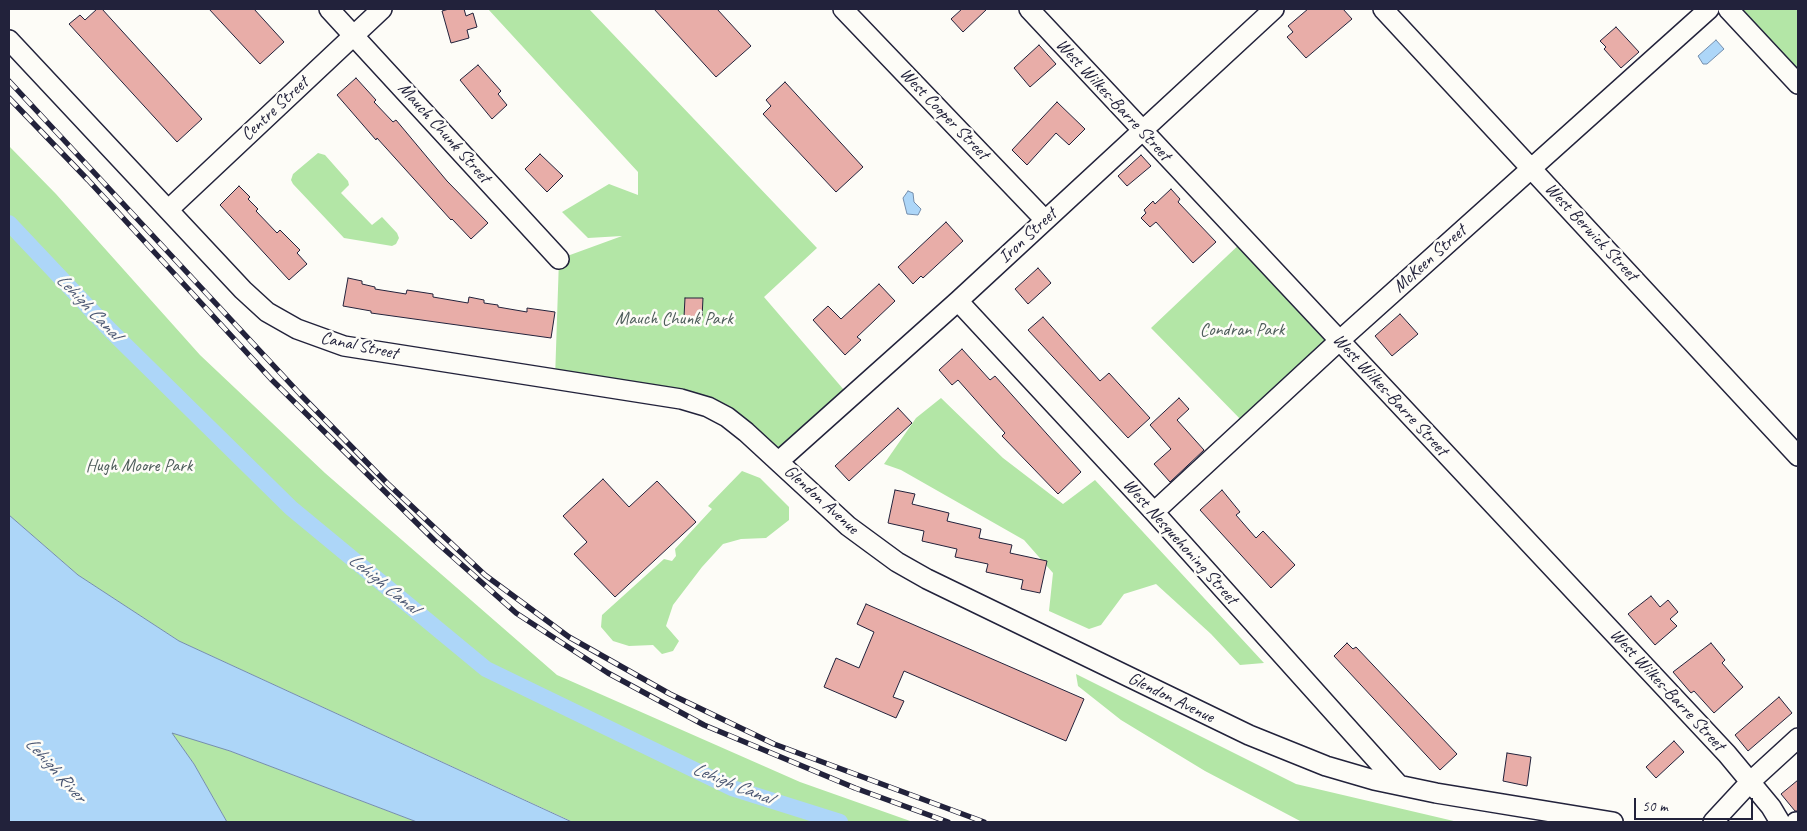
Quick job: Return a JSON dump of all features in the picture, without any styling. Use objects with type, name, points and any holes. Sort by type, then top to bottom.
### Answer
[{"type":"street","name":"Mauch Chunk Street","points":[[329,9],[559,258]]},
{"type":"street","name":"Centre Street","points":[[168,210],[382,9]]},
{"type":"street","name":"West Cooper Street","points":[[843,9],[1045,220]]},
{"type":"street","name":"West Wilkes-Barre Street","points":[[1029,9],[1751,781],[1780,822]]},
{"type":"street","name":"Iron Street","points":[[779,461],[958,300],[1274,9]]},
{"type":"street","name":"West Berwick Street","points":[[1383,9],[1798,456]]},
{"type":"street","name":"McKeen Street","points":[[1154,512],[1340,341],[1708,9]]},
{"type":"street","points":[[1728,9],[1798,84]]},
{"type":"street","name":"Canal Street","points":[[9,40],[257,303],[285,323],[309,335],[356,348],[697,403],[732,420],[779,461]]},
{"type":"street","name":"West Nesquehoning Street","points":[[958,300],[1154,512],[1400,785]]},
{"type":"street","name":"Glendon Avenue","points":[[779,461],[866,540],[927,579],[1265,742],[1334,769],[1400,785],[1613,822]]},
{"type":"street","points":[[1714,822],[1751,781],[1798,738]]},
{"type":"green space","name":"Mauch Chunk Park","points":[[488,9],[589,9],[817,248],[764,297],[850,397],[779,461],[697,403],[555,379],[559,259],[622,236],[588,238],[562,212],[609,184],[638,195],[638,172]]},
{"type":"green space","points":[[1741,9],[1798,9],[1798,71]]},
{"type":"green space","name":"Hugh Moore Park","points":[[9,146],[56,194],[200,355],[325,473],[557,675],[800,782],[913,822],[573,822],[179,641],[78,575],[9,515]]},
{"type":"green space","points":[[318,153],[325,155],[348,181],[349,185],[341,193],[372,225],[382,217],[397,233],[399,238],[396,244],[392,246],[344,238],[293,184],[291,180],[293,174]]},
{"type":"green space","name":"Condran Park","points":[[1244,240],[1339,341],[1247,426],[1151,328]]},
{"type":"green space","points":[[941,398],[1003,458],[1063,504],[1095,480],[1264,663],[1240,665],[1211,634],[1156,584],[1124,594],[1101,625],[1089,629],[1049,611],[1053,573],[1024,540],[901,470],[884,464],[916,418]]},
{"type":"green space","points":[[742,471],[760,478],[789,507],[789,520],[766,538],[741,539],[723,544],[702,567],[673,605],[666,626],[679,641],[673,651],[662,654],[653,645],[629,646],[613,641],[601,627],[602,615],[664,559],[672,561],[676,556],[675,549],[712,509],[708,506]]},
{"type":"green space","points":[[1076,674],[1296,784],[1458,822],[1302,822],[1205,771],[1121,720],[1078,686]]},
{"type":"green space","points":[[171,732],[230,751],[417,822],[227,822],[194,764]]},
{"type":"water","points":[[1716,40],[1724,49],[1707,64],[1703,64],[1698,56]]},
{"type":"water","points":[[908,191],[913,193],[914,202],[921,209],[918,215],[907,214],[903,198]]},
{"type":"water","name":"Lehigh River","points":[[9,515],[78,575],[179,641],[572,822],[417,822],[230,751],[172,733],[194,764],[227,822],[9,822]]},
{"type":"building","points":[[97,9],[102,9],[202,119],[177,142],[69,24],[80,15],[85,20]]},
{"type":"building","points":[[209,9],[254,9],[284,42],[260,64]]},
{"type":"building","points":[[464,9],[466,16],[473,13],[477,27],[467,30],[469,38],[451,43],[442,11]]},
{"type":"building","points":[[654,9],[717,9],[751,46],[716,77]]},
{"type":"building","points":[[962,9],[987,9],[963,32],[951,19]]},
{"type":"building","points":[[1308,9],[1343,9],[1352,19],[1306,58],[1287,37],[1293,32],[1288,26]]},
{"type":"building","points":[[1616,27],[1639,52],[1621,68],[1604,49],[1606,47],[1600,41]]},
{"type":"building","points":[[1039,45],[1056,64],[1030,87],[1014,68]]},
{"type":"building","points":[[478,65],[501,91],[498,94],[507,105],[492,119],[460,80]]},
{"type":"building","points":[[356,78],[376,100],[374,102],[393,122],[396,120],[447,181],[488,223],[471,239],[451,220],[377,138],[376,140],[337,95]]},
{"type":"building","points":[[785,82],[863,167],[836,192],[763,114],[771,106],[766,100]]},
{"type":"building","points":[[1057,102],[1085,129],[1069,145],[1056,133],[1027,165],[1012,150]]},
{"type":"building","points":[[540,154],[563,176],[547,192],[525,169]]},
{"type":"building","points":[[1141,155],[1151,166],[1127,186],[1118,176]]},
{"type":"building","points":[[239,186],[250,197],[248,199],[258,209],[256,211],[277,233],[280,230],[300,250],[297,253],[307,264],[289,280],[220,205]]},
{"type":"building","points":[[1171,189],[1180,199],[1178,202],[1216,242],[1193,263],[1156,222],[1150,227],[1141,218],[1146,213],[1144,210],[1153,201],[1155,204]]},
{"type":"building","points":[[946,222],[963,241],[923,278],[921,276],[913,284],[898,267]]},
{"type":"building","points":[[1038,268],[1051,283],[1028,304],[1015,289]]},
{"type":"building","points":[[348,278],[362,281],[362,284],[375,287],[375,289],[406,294],[407,290],[433,294],[433,297],[468,303],[469,297],[484,300],[484,303],[498,305],[498,307],[527,312],[527,308],[555,312],[551,338],[371,313],[371,311],[343,306]]},
{"type":"building","points":[[879,284],[895,301],[857,337],[861,340],[845,355],[813,320],[828,306],[841,319]]},
{"type":"building","points":[[685,298],[703,298],[702,318],[684,317]]},
{"type":"building","points":[[1400,314],[1418,334],[1392,356],[1375,336]]},
{"type":"building","points":[[1043,317],[1100,381],[1109,373],[1150,418],[1128,438],[1028,330]]},
{"type":"building","points":[[962,349],[990,380],[995,376],[1081,472],[1058,494],[1002,436],[1005,433],[958,380],[952,385],[939,370]]},
{"type":"building","points":[[1179,398],[1189,409],[1177,420],[1204,450],[1170,482],[1154,464],[1171,449],[1150,425]]},
{"type":"building","points":[[898,408],[912,423],[849,481],[835,466]]},
{"type":"building","points":[[603,479],[629,507],[657,481],[696,522],[615,597],[574,554],[587,542],[563,516]]},
{"type":"building","points":[[895,490],[915,494],[912,504],[949,513],[947,521],[981,529],[979,538],[1012,545],[1010,553],[1047,561],[1040,593],[1021,589],[1023,580],[986,572],[988,564],[955,557],[957,549],[922,541],[924,531],[888,523]]},
{"type":"building","points":[[1222,490],[1240,512],[1236,515],[1256,538],[1263,531],[1295,565],[1271,588],[1200,510]]},
{"type":"building","points":[[1651,596],[1660,607],[1668,600],[1678,612],[1670,619],[1677,626],[1655,645],[1628,614]]},
{"type":"building","points":[[866,604],[1084,699],[1066,741],[904,671],[893,697],[904,701],[896,718],[824,687],[836,658],[859,668],[874,632],[857,624]]},
{"type":"building","points":[[1347,643],[1353,649],[1356,647],[1457,754],[1440,770],[1334,656]]},
{"type":"building","points":[[1711,643],[1725,660],[1722,663],[1743,687],[1714,713],[1694,691],[1691,693],[1673,672]]},
{"type":"building","points":[[1779,697],[1792,713],[1748,751],[1735,735]]},
{"type":"building","points":[[1674,741],[1684,752],[1656,778],[1646,767]]},
{"type":"building","points":[[1507,753],[1531,757],[1527,786],[1503,781]]},
{"type":"building","points":[[1798,780],[1798,811],[1795,811],[1781,794]]},
{"type":"waterway","name":"Lehigh Canal","points":[[9,223],[109,329],[291,508],[486,669],[732,788],[840,822]]},
{"type":"railway","points":[[9,81],[300,394],[387,483],[485,575],[569,637],[670,694],[774,744],[984,822]]},
{"type":"railway","points":[[9,98],[88,180],[271,379],[434,540],[516,613],[608,673],[704,725],[855,788],[948,822]]}]
